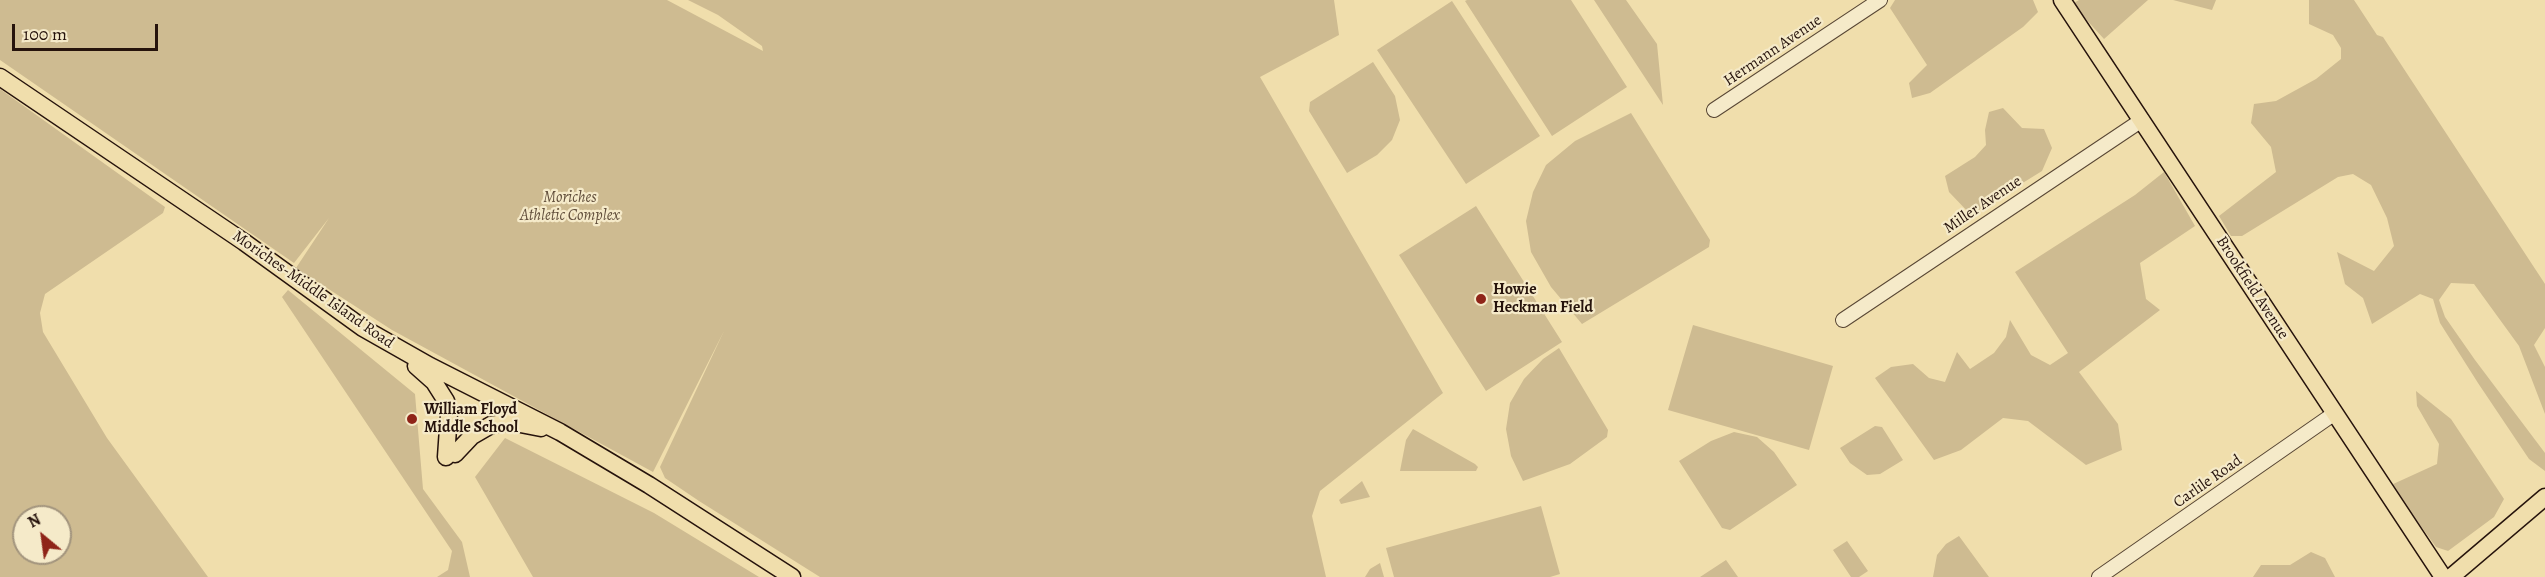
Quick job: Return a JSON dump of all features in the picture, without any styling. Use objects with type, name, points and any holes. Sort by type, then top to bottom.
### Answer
[{"type":"main road","name":"Brookfield Avenue","points":[[2062,0],[2443,577]]},
{"type":"main road","name":"Moriches-Middle Island Road","points":[[0,76],[244,242],[341,313],[396,348],[560,432],[792,577]]},
{"type":"main road","points":[[396,348],[434,382],[446,401],[449,414],[451,456],[472,436],[492,425],[517,423],[560,432]]},
{"type":"main road","points":[[2451,577],[2545,497]]},
{"type":"street","name":"Hermann Avenue","points":[[1714,110],[1880,0]]},
{"type":"street","name":"Miller Avenue","points":[[1843,320],[2142,120]]},
{"type":"street","name":"Carlile Road","points":[[2099,577],[2335,413]]},
{"type":"green space","name":"Moriches Athletic Complex","points":[[0,0],[667,0],[763,51],[762,46],[718,15],[688,0],[1334,0],[1339,35],[1260,77],[1443,393],[1320,491],[1312,516],[1326,577],[820,577],[665,478],[660,467],[724,331],[653,472],[392,330],[296,268],[329,218],[294,263],[0,60]]},
{"type":"green space","points":[[1571,0],[1627,87],[1552,136],[1465,1]]},
{"type":"green space","points":[[1594,0],[1626,0],[1657,44],[1663,105]]},
{"type":"green space","points":[[1895,0],[2033,0],[2038,12],[2023,27],[1930,93],[1912,98],[1909,83],[1927,65],[1890,8]]},
{"type":"green space","points":[[2079,0],[2148,0],[2104,39],[2072,4]]},
{"type":"green space","points":[[2173,0],[2216,0],[2212,10]]},
{"type":"green space","points":[[2309,0],[2354,0],[2377,35],[2383,37],[2545,284],[2545,328],[2534,345],[2545,367],[2545,414],[2519,346],[2474,284],[2451,283],[2439,300],[2445,317],[2545,453],[2545,471],[2529,459],[2478,383],[2440,323],[2433,299],[2420,294],[2372,324],[2363,298],[2345,284],[2337,252],[2374,271],[2394,246],[2387,218],[2371,185],[2353,174],[2338,177],[2242,236],[2231,236],[2219,216],[2276,172],[2271,147],[2251,123],[2254,104],[2276,101],[2316,79],[2341,59],[2341,48],[2333,35],[2309,24]]},
{"type":"green space","points":[[1452,1],[1540,136],[1466,184],[1377,50]]},
{"type":"green space","points":[[1373,62],[1395,96],[1400,120],[1392,140],[1377,155],[1347,173],[1309,111],[1310,102]]},
{"type":"green space","points":[[0,89],[165,207],[163,213],[45,294],[40,313],[43,332],[107,438],[208,577],[0,577]]},
{"type":"green space","points":[[2003,108],[2022,128],[2044,129],[2052,148],[2042,171],[1971,215],[1949,192],[1945,176],[1975,157],[1986,145],[1985,130],[1989,112]]},
{"type":"green space","points":[[1631,113],[1710,240],[1709,247],[1582,324],[1551,287],[1531,252],[1526,221],[1533,192],[1546,165],[1575,141]]},
{"type":"green space","points":[[2164,172],[2195,226],[2140,263],[2146,299],[2160,310],[2079,372],[2118,424],[2122,450],[2086,465],[2028,421],[2003,418],[1961,450],[1934,460],[1875,378],[1891,367],[1913,364],[1929,378],[1945,382],[1957,352],[1970,369],[1994,353],[2006,337],[2010,320],[2031,355],[2050,365],[2068,353],[2015,272],[2135,195]]},
{"type":"green space","name":"Howie Heckman Field","points":[[1476,206],[1562,342],[1486,391],[1399,255]]},
{"type":"green space","points":[[288,290],[415,394],[423,489],[462,542],[470,577],[437,577],[448,570],[452,551],[282,297]]},
{"type":"green space","points":[[1693,325],[1833,366],[1809,450],[1668,410]]},
{"type":"green space","points":[[1559,348],[1608,430],[1607,437],[1570,464],[1523,481],[1511,456],[1506,429],[1510,403],[1524,379],[1543,359]]},
{"type":"green space","points":[[2416,391],[2451,419],[2504,499],[2494,517],[2448,551],[2436,547],[2391,485],[2437,464],[2439,444],[2417,406]]},
{"type":"green space","points":[[1875,426],[1882,427],[1903,460],[1880,474],[1867,475],[1850,463],[1840,448]]},
{"type":"green space","points":[[1413,429],[1475,464],[1478,467],[1476,471],[1400,471],[1406,440]]},
{"type":"green space","points":[[1734,432],[1757,437],[1774,452],[1797,485],[1730,530],[1722,528],[1679,461],[1711,441]]},
{"type":"green space","points":[[505,438],[654,513],[759,577],[533,577],[475,477]]},
{"type":"green space","points":[[1362,481],[1370,497],[1341,504],[1339,500]]},
{"type":"green space","points":[[1541,506],[1560,574],[1550,577],[1394,577],[1386,548]]},
{"type":"green space","points":[[1959,536],[1989,577],[1933,577],[1937,555],[1946,544]]},
{"type":"green space","points":[[1847,541],[1868,571],[1859,577],[1851,577],[1833,550]]},
{"type":"green space","points":[[2311,552],[2325,558],[2335,577],[2253,577],[2261,565],[2290,565]]},
{"type":"green space","points":[[1726,560],[1738,577],[1700,577]]},
{"type":"green space","points":[[1380,563],[1384,577],[1365,577],[1370,569]]},
{"type":"place","name":"Howie Heckman Field","points":[[1481,299]]},
{"type":"place","name":"William Floyd Middle School","points":[[412,419]]}]
